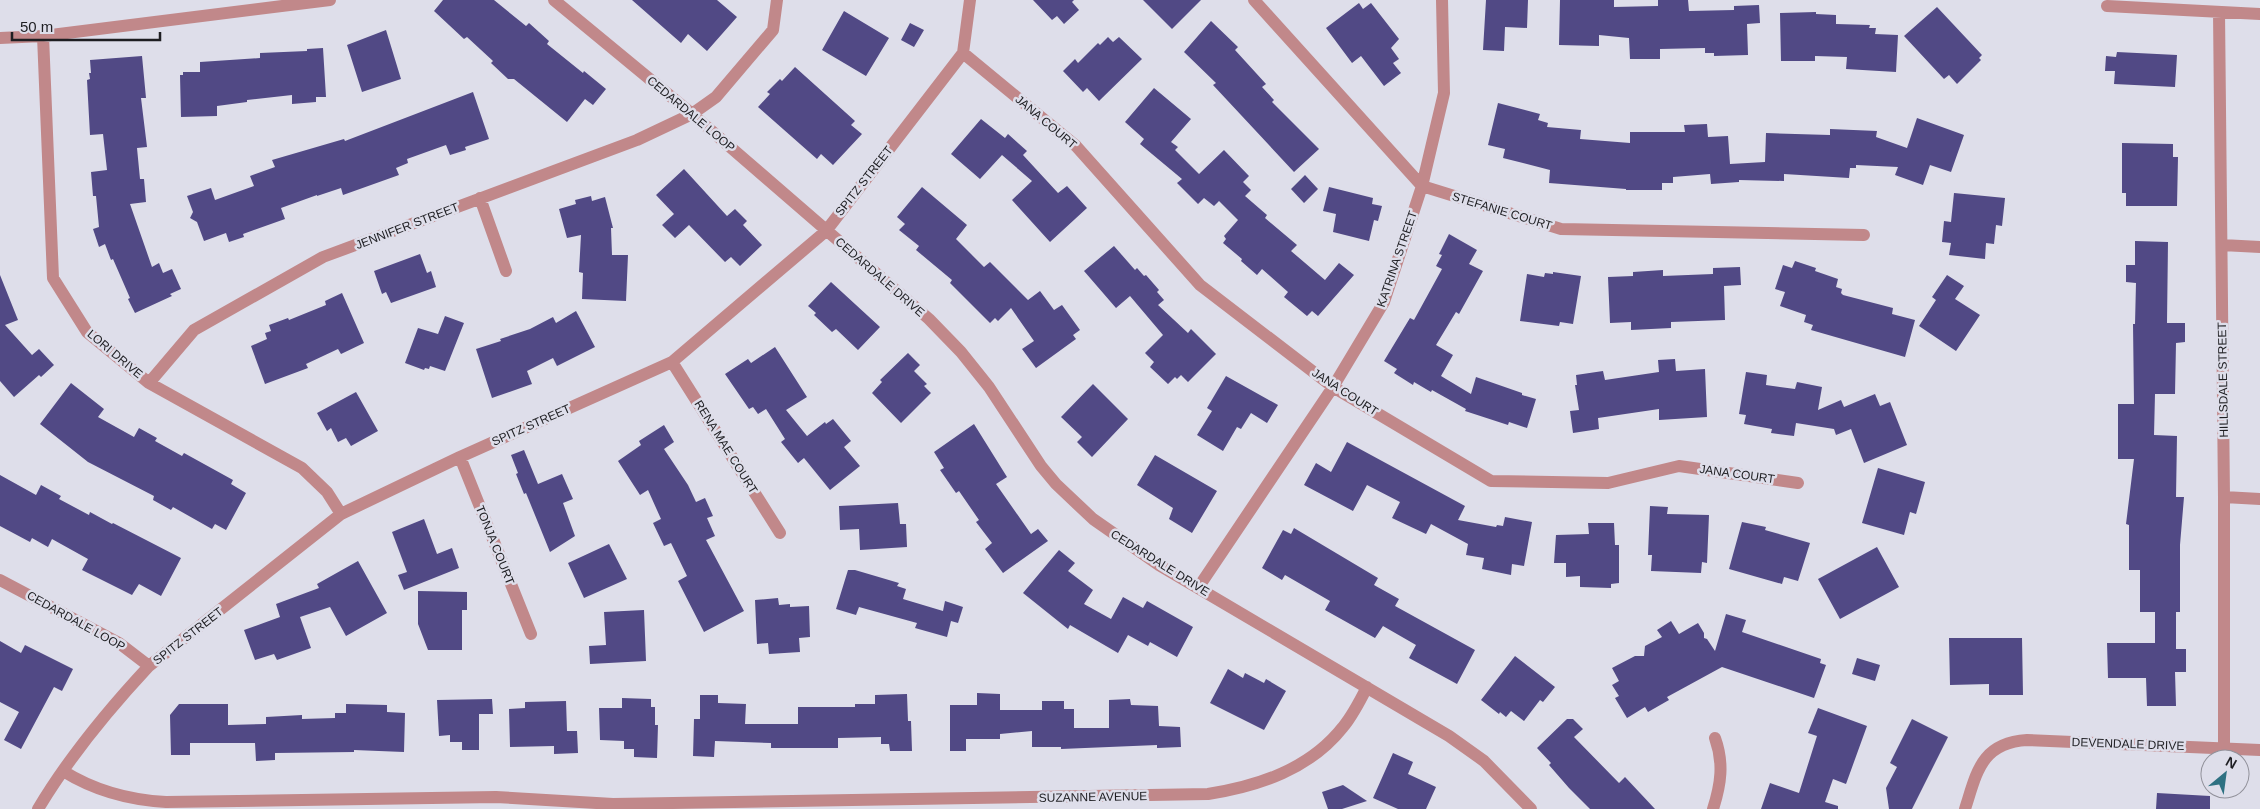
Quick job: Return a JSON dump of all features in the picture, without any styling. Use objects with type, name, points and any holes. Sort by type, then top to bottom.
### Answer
[{"type":"street","points":[[0,38],[43,36],[330,0]]},
{"type":"street","name":"CEDARDALE LOOP","points":[[554,0],[692,114],[826,230]]},
{"type":"street","name":"JENNIFER STREET","points":[[149,383],[194,330],[315,262],[637,140],[692,114],[716,97],[773,30],[777,0]]},
{"type":"street","points":[[963,54],[970,0]]},
{"type":"street","points":[[1254,0],[1422,186]]},
{"type":"street","name":"KATRINA STREET","points":[[1198,588],[1333,387],[1384,302],[1422,186],[1444,93],[1442,0]]},
{"type":"street","points":[[2107,6],[2260,14]]},
{"type":"street","name":"HILLSDALE STREET","points":[[2219,12],[2224,497],[2224,748]]},
{"type":"street","name":"LORI DRIVE","points":[[43,36],[53,278],[87,332],[149,383],[302,468],[327,492],[341,514]]},
{"type":"street","name":"SPITZ STREET","points":[[38,809],[63,771],[109,711],[149,666],[341,514],[460,457],[672,362],[826,230],[963,54]]},
{"type":"street","name":"JANA COURT","points":[[963,54],[1076,146],[1200,285],[1333,387],[1491,482],[1608,483],[1679,466],[1798,483]]},
{"type":"street","name":"STEFANIE COURT","points":[[1422,186],[1561,229],[1864,235]]},
{"type":"street","points":[[480,198],[506,271]]},
{"type":"street","name":"CEDARDALE DRIVE","points":[[826,230],[911,303],[961,352],[989,387],[1041,466],[1093,519],[1130,546],[1198,588],[1467,748],[1501,777],[1531,809]]},
{"type":"street","points":[[2222,245],[2260,247]]},
{"type":"street","name":"RENA MAE COURT","points":[[672,362],[780,533]]},
{"type":"street","name":"TONJA COURT","points":[[460,457],[531,634]]},
{"type":"street","points":[[2224,497],[2260,499]]},
{"type":"street","name":"CEDARDALE LOOP","points":[[0,580],[119,643],[149,666]]},
{"type":"street","name":"SUZANNE AVENUE","points":[[63,771],[107,793],[136,800],[166,802],[496,797],[613,804],[1071,803],[1208,794],[1258,784],[1291,769],[1321,750],[1344,726],[1367,687]]},
{"type":"street","points":[[1713,809],[1722,771],[1721,759],[1715,738]]},
{"type":"street","name":"DEVENDALE DRIVE","points":[[1965,809],[1981,764],[1997,746],[2011,742],[2026,740],[2260,750]]},
{"type":"building","points":[[443,0],[494,0],[526,26],[529,23],[549,41],[547,44],[606,89],[593,105],[585,99],[567,122],[514,79],[508,79],[491,63],[493,61],[467,37],[464,39],[434,11]]},
{"type":"building","points":[[632,0],[717,0],[737,17],[707,51],[688,34],[681,43]]},
{"type":"building","points":[[1033,0],[1074,0],[1072,2],[1079,10],[1064,24],[1057,16],[1052,20]]},
{"type":"building","points":[[1143,0],[1201,0],[1172,29]]},
{"type":"building","points":[[1486,0],[1528,0],[1527,28],[1505,27],[1504,51],[1483,50]]},
{"type":"building","points":[[1560,0],[1614,0],[1614,7],[1658,6],[1658,0],[1688,0],[1689,11],[1734,10],[1734,6],[1759,5],[1760,23],[1747,24],[1748,55],[1714,56],[1714,53],[1705,53],[1705,48],[1660,49],[1660,59],[1630,59],[1629,38],[1599,35],[1599,46],[1559,45]]},
{"type":"building","points":[[1359,3],[1363,9],[1371,3],[1399,39],[1391,48],[1399,59],[1393,63],[1401,73],[1384,86],[1361,56],[1352,63],[1326,28]]},
{"type":"building","points":[[1937,7],[1982,55],[1979,58],[1981,60],[1957,84],[1949,75],[1944,79],[1904,36]]},
{"type":"building","points":[[844,11],[889,38],[866,76],[822,50]]},
{"type":"building","points":[[1816,12],[1816,14],[1836,15],[1836,24],[1870,25],[1869,28],[1876,28],[1875,34],[1898,35],[1896,72],[1846,69],[1847,57],[1815,56],[1815,61],[1781,61],[1780,13]]},
{"type":"building","points":[[1211,21],[1238,47],[1235,50],[1266,84],[1262,87],[1274,100],[1272,102],[1319,149],[1294,172],[1213,85],[1216,83],[1184,52]]},
{"type":"building","points":[[910,23],[924,30],[914,47],[901,40]]},
{"type":"building","points":[[386,30],[401,79],[362,92],[347,45]]},
{"type":"building","points":[[1108,37],[1113,42],[1119,37],[1142,59],[1099,101],[1087,88],[1083,92],[1063,71],[1075,59],[1078,63],[1098,43],[1100,45]]},
{"type":"building","points":[[323,48],[326,97],[316,97],[316,102],[292,104],[292,95],[247,100],[247,102],[217,106],[217,116],[181,117],[180,75],[183,75],[183,72],[200,72],[200,62],[260,58],[260,53],[307,51],[307,49]]},
{"type":"building","points":[[2117,52],[2177,55],[2175,87],[2114,84],[2115,71],[2105,71],[2106,56],[2116,57]]},
{"type":"building","points":[[142,56],[146,98],[141,98],[147,147],[137,148],[140,179],[144,179],[146,202],[130,204],[152,267],[159,263],[163,273],[172,269],[181,289],[170,294],[172,296],[135,313],[113,259],[111,260],[105,244],[99,247],[93,229],[99,227],[91,172],[107,170],[103,134],[90,135],[87,80],[90,79],[89,73],[91,73],[90,60]]},
{"type":"building","points":[[795,67],[855,121],[851,125],[862,134],[833,165],[821,154],[817,159],[758,107],[770,94],[767,92],[780,79],[782,81]]},
{"type":"building","points":[[1154,88],[1191,119],[1171,142],[1178,147],[1175,150],[1199,174],[1224,150],[1249,176],[1243,182],[1251,190],[1245,196],[1267,215],[1265,218],[1297,245],[1291,251],[1325,280],[1339,263],[1354,275],[1318,316],[1312,311],[1307,316],[1284,297],[1288,292],[1262,269],[1257,275],[1241,261],[1242,259],[1223,243],[1226,239],[1224,236],[1238,220],[1219,201],[1214,206],[1204,198],[1198,204],[1177,183],[1182,179],[1140,144],[1144,139],[1125,122]]},
{"type":"building","points":[[473,92],[489,139],[465,147],[466,150],[450,155],[446,145],[407,159],[408,163],[396,168],[399,175],[343,195],[341,188],[281,208],[285,219],[243,234],[244,237],[229,242],[226,233],[204,241],[197,222],[190,218],[193,212],[187,196],[211,188],[215,200],[254,186],[250,176],[275,167],[272,160],[344,139],[345,141]]},
{"type":"building","points":[[1498,103],[1540,114],[1538,120],[1548,123],[1547,127],[1581,130],[1580,139],[1630,143],[1630,132],[1685,132],[1684,125],[1707,124],[1708,137],[1728,136],[1730,164],[1765,162],[1766,133],[1830,135],[1830,129],[1877,131],[1876,137],[1907,148],[1917,118],[1964,135],[1951,172],[1930,165],[1923,185],[1895,175],[1898,167],[1856,165],[1856,168],[1850,168],[1849,178],[1784,174],[1784,181],[1739,180],[1739,182],[1711,184],[1710,174],[1673,177],[1673,183],[1662,183],[1662,190],[1626,190],[1549,183],[1550,170],[1503,158],[1505,149],[1488,145]]},
{"type":"building","points":[[981,119],[1005,138],[1008,134],[1027,151],[1023,155],[1058,193],[1067,186],[1087,208],[1050,242],[1012,200],[1032,181],[1002,155],[980,179],[951,154]]},
{"type":"building","points":[[2122,143],[2173,144],[2173,157],[2178,157],[2177,206],[2126,206],[2126,193],[2122,193]]},
{"type":"building","points":[[684,169],[727,216],[735,209],[747,221],[743,225],[762,245],[740,266],[731,257],[725,262],[689,225],[675,238],[662,225],[674,214],[656,195]]},
{"type":"building","points":[[1305,175],[1318,189],[1304,203],[1291,189]]},
{"type":"building","points":[[922,187],[967,225],[956,239],[984,267],[990,262],[1028,300],[1040,291],[1054,310],[1062,305],[1080,330],[1073,335],[1076,339],[1036,368],[1022,349],[1034,341],[1011,308],[998,321],[995,318],[990,323],[950,283],[952,280],[916,250],[919,246],[899,230],[905,224],[897,217]]},
{"type":"building","points":[[1329,187],[1373,198],[1372,204],[1382,206],[1378,221],[1374,220],[1369,241],[1333,232],[1336,214],[1323,211]]},
{"type":"building","points":[[1954,193],[2005,198],[2002,226],[1996,225],[1994,244],[1986,243],[1985,259],[1949,255],[1951,243],[1942,242],[1944,221],[1951,222]]},
{"type":"building","points":[[591,196],[592,201],[605,197],[613,228],[611,228],[612,255],[628,255],[626,301],[582,299],[583,273],[579,272],[581,235],[567,238],[559,209],[576,204],[575,200]]},
{"type":"building","points":[[1449,234],[1477,250],[1469,264],[1483,271],[1459,314],[1456,312],[1436,345],[1453,355],[1441,376],[1471,394],[1476,377],[1536,399],[1527,428],[1509,422],[1508,425],[1465,411],[1466,409],[1432,390],[1431,392],[1414,382],[1413,385],[1394,373],[1397,369],[1384,361],[1410,318],[1414,320],[1442,269],[1436,266],[1442,255],[1439,254]]},
{"type":"building","points":[[2135,241],[2168,242],[2167,323],[2185,323],[2185,342],[2176,343],[2175,394],[2155,394],[2154,435],[2177,436],[2176,497],[2184,497],[2180,545],[2180,612],[2176,612],[2176,649],[2186,649],[2186,672],[2175,672],[2176,706],[2147,706],[2146,678],[2108,678],[2107,643],[2155,643],[2155,612],[2140,612],[2140,570],[2129,570],[2129,525],[2126,524],[2134,459],[2118,459],[2118,404],[2134,404],[2133,324],[2135,324],[2136,283],[2126,282],[2126,265],[2135,265]]},
{"type":"building","points":[[1114,246],[1135,270],[1137,268],[1144,276],[1146,275],[1159,290],[1157,292],[1164,300],[1158,305],[1188,333],[1191,329],[1216,354],[1188,382],[1181,375],[1177,379],[1175,377],[1168,384],[1150,367],[1154,362],[1145,353],[1163,335],[1130,296],[1116,308],[1084,271]]},
{"type":"building","points":[[420,254],[427,273],[431,271],[436,287],[391,303],[386,292],[382,294],[374,271]]},
{"type":"building","points":[[1795,261],[1816,268],[1815,271],[1838,279],[1836,287],[1842,289],[1841,293],[1843,295],[1893,308],[1892,314],[1915,320],[1905,357],[1811,330],[1813,325],[1804,322],[1806,315],[1780,306],[1785,292],[1775,289],[1783,265],[1792,268]]},
{"type":"building","points":[[1740,267],[1741,285],[1724,286],[1725,320],[1671,322],[1671,328],[1631,330],[1631,322],[1610,323],[1608,277],[1633,276],[1633,272],[1663,270],[1663,276],[1713,274],[1713,268]]},
{"type":"building","points":[[1553,272],[1581,276],[1573,324],[1560,322],[1559,326],[1520,321],[1527,274],[1544,277],[1545,273],[1553,274]]},
{"type":"building","points":[[0,275],[18,320],[5,325],[32,355],[39,349],[54,365],[41,377],[39,375],[14,397],[0,381]]},
{"type":"building","points":[[1947,275],[1964,286],[1955,299],[1980,315],[1956,351],[1919,326],[1936,300],[1932,297]]},
{"type":"building","points":[[831,282],[880,327],[858,350],[836,329],[832,332],[814,315],[816,313],[808,306]]},
{"type":"building","points":[[342,293],[364,343],[341,354],[338,349],[306,364],[308,368],[265,384],[251,346],[267,339],[265,333],[271,331],[269,325],[288,318],[289,320],[326,305],[325,301]]},
{"type":"building","points":[[576,311],[595,347],[557,366],[553,358],[527,371],[532,384],[492,398],[476,349],[530,329],[553,317],[556,323]]},
{"type":"building","points":[[445,316],[464,323],[445,371],[430,366],[429,369],[425,368],[424,370],[405,363],[418,328],[438,334]]},
{"type":"building","points":[[775,347],[807,397],[786,410],[807,436],[825,422],[826,424],[833,419],[851,441],[844,447],[860,466],[830,490],[804,458],[798,463],[781,442],[785,439],[766,409],[758,414],[753,407],[749,409],[725,374],[748,359],[751,363]]},
{"type":"building","points":[[908,353],[920,365],[914,371],[927,384],[924,386],[931,393],[901,423],[872,393],[882,382],[880,380]]},
{"type":"building","points":[[1675,359],[1676,371],[1705,369],[1707,417],[1659,420],[1659,409],[1598,418],[1599,429],[1573,433],[1570,411],[1579,410],[1575,385],[1577,385],[1576,375],[1603,371],[1605,380],[1659,372],[1658,360]]},
{"type":"building","points":[[1746,372],[1767,375],[1766,385],[1795,389],[1797,382],[1822,387],[1818,410],[1841,400],[1844,407],[1875,394],[1880,406],[1890,402],[1907,445],[1864,463],[1851,429],[1836,435],[1834,429],[1796,423],[1794,436],[1771,433],[1772,429],[1744,424],[1746,415],[1739,414]]},
{"type":"building","points":[[1226,376],[1278,405],[1267,423],[1251,413],[1241,429],[1237,427],[1223,451],[1197,435],[1212,411],[1207,408]]},
{"type":"building","points":[[71,383],[104,409],[98,417],[134,437],[139,428],[157,438],[155,441],[182,456],[184,453],[233,480],[231,484],[246,493],[226,530],[215,524],[212,529],[173,507],[171,510],[153,500],[154,496],[88,462],[40,424]]},
{"type":"building","points":[[1093,384],[1128,419],[1092,457],[1077,442],[1082,437],[1061,417]]},
{"type":"building","points":[[356,392],[378,431],[351,446],[346,438],[338,442],[331,428],[327,431],[317,413]]},
{"type":"building","points":[[974,424],[1007,477],[996,484],[1031,534],[1038,529],[1048,541],[1003,573],[985,549],[992,543],[976,522],[979,520],[959,491],[956,493],[940,470],[944,468],[934,452]]},
{"type":"building","points":[[664,425],[674,442],[664,449],[688,485],[696,502],[705,498],[713,516],[707,518],[715,536],[706,540],[744,611],[704,632],[678,581],[687,576],[671,543],[664,546],[653,523],[661,519],[648,490],[640,495],[618,461],[641,445],[639,441]]},
{"type":"building","points":[[1347,442],[1465,506],[1458,520],[1496,527],[1497,525],[1503,526],[1505,517],[1532,522],[1524,566],[1512,564],[1511,575],[1482,569],[1484,558],[1466,555],[1468,544],[1431,524],[1426,534],[1392,518],[1400,502],[1367,485],[1353,511],[1304,485],[1316,463],[1331,472]]},
{"type":"building","points":[[524,450],[538,484],[562,474],[573,499],[563,503],[575,536],[550,552],[526,493],[524,494],[511,455]]},
{"type":"building","points":[[1155,455],[1217,491],[1192,533],[1169,519],[1173,508],[1137,485]]},
{"type":"building","points":[[1878,468],[1925,482],[1916,514],[1910,512],[1904,535],[1862,523]]},
{"type":"building","points":[[0,475],[36,495],[41,485],[61,496],[59,499],[89,515],[90,512],[181,558],[161,596],[139,584],[132,595],[82,570],[88,559],[52,539],[48,547],[32,538],[30,542],[0,526]]},
{"type":"building","points":[[898,503],[900,524],[906,524],[907,547],[860,550],[859,529],[840,530],[839,506]]},
{"type":"building","points":[[1650,506],[1668,507],[1667,514],[1709,515],[1707,563],[1702,562],[1701,573],[1651,571],[1652,555],[1648,555]]},
{"type":"building","points":[[424,519],[437,554],[452,548],[459,568],[404,590],[398,575],[407,572],[392,532]]},
{"type":"building","points":[[1742,522],[1766,527],[1765,530],[1810,543],[1798,581],[1784,577],[1782,584],[1729,569]]},
{"type":"building","points":[[1588,523],[1614,523],[1615,545],[1619,545],[1619,583],[1611,584],[1611,588],[1580,587],[1580,576],[1566,577],[1566,563],[1554,563],[1556,535],[1589,534]]},
{"type":"building","points":[[1294,528],[1378,578],[1374,585],[1399,599],[1395,606],[1475,650],[1457,684],[1409,658],[1416,645],[1383,626],[1375,638],[1325,610],[1330,601],[1285,575],[1282,580],[1262,568],[1283,530],[1291,534]]},
{"type":"building","points":[[609,544],[627,579],[584,598],[568,563]]},
{"type":"building","points":[[1877,547],[1899,587],[1840,619],[1818,579]]},
{"type":"building","points":[[1059,550],[1075,563],[1068,571],[1093,590],[1084,604],[1111,619],[1123,597],[1143,608],[1147,601],[1193,627],[1177,657],[1150,642],[1148,646],[1128,635],[1118,653],[1070,625],[1068,629],[1023,593]]},
{"type":"building","points":[[358,561],[387,613],[346,636],[330,607],[300,617],[311,648],[277,660],[274,654],[255,660],[244,630],[280,617],[276,604],[319,588],[317,584]]},
{"type":"building","points":[[848,570],[855,570],[899,583],[897,586],[906,589],[903,599],[943,611],[945,601],[963,607],[958,623],[951,621],[947,637],[915,628],[917,623],[859,607],[856,615],[836,609]]},
{"type":"building","points":[[418,591],[467,592],[467,610],[462,610],[462,650],[428,650],[418,624]]},
{"type":"building","points":[[778,598],[779,605],[790,604],[790,607],[809,606],[810,637],[799,638],[800,652],[769,654],[768,643],[757,644],[755,600]]},
{"type":"building","points":[[644,610],[646,661],[590,664],[589,646],[606,645],[604,612]]},
{"type":"building","points":[[1726,614],[1746,620],[1742,632],[1821,659],[1820,663],[1826,665],[1814,698],[1722,667],[1667,697],[1669,700],[1648,712],[1645,707],[1627,718],[1615,698],[1619,696],[1612,685],[1619,681],[1612,668],[1635,656],[1644,656],[1645,646],[1662,637],[1657,630],[1671,621],[1679,634],[1698,623],[1704,633],[1704,638],[1707,639],[1715,651]]},
{"type":"building","points":[[1949,638],[2022,638],[2023,695],[1989,695],[1989,684],[1950,685]]},
{"type":"building","points":[[0,641],[21,653],[25,645],[73,669],[62,691],[54,687],[21,749],[4,740],[19,712],[0,702]]},
{"type":"building","points":[[1515,656],[1555,687],[1543,702],[1540,700],[1524,721],[1511,711],[1506,717],[1500,712],[1499,714],[1481,700]]},
{"type":"building","points":[[1857,658],[1880,665],[1875,681],[1852,674]]},
{"type":"building","points":[[1228,669],[1243,678],[1245,673],[1264,683],[1266,679],[1286,691],[1264,730],[1210,703]]},
{"type":"building","points":[[977,693],[1000,694],[1000,710],[1042,710],[1042,701],[1064,701],[1064,709],[1074,709],[1074,728],[1109,728],[1109,700],[1130,699],[1131,705],[1158,706],[1159,726],[1180,727],[1181,747],[1157,748],[1157,745],[1061,749],[1061,747],[1032,747],[1032,731],[1000,734],[1000,739],[966,739],[966,751],[950,751],[950,705],[977,705]]},
{"type":"building","points":[[907,694],[908,721],[911,721],[912,751],[890,751],[889,744],[881,744],[881,737],[838,738],[838,748],[771,748],[771,743],[715,741],[714,757],[693,756],[694,719],[700,719],[700,695],[718,695],[718,703],[746,704],[745,724],[798,724],[798,707],[855,707],[855,704],[875,704],[875,695]]},
{"type":"building","points":[[622,698],[651,699],[651,707],[655,707],[655,725],[658,725],[657,758],[634,757],[634,749],[624,749],[624,741],[600,740],[599,708],[622,708]]},
{"type":"building","points":[[492,699],[493,714],[479,714],[479,750],[462,750],[462,742],[450,742],[450,735],[439,736],[437,700]]},
{"type":"building","points":[[566,701],[567,731],[577,731],[578,753],[554,754],[554,746],[510,747],[509,709],[525,708],[525,702]]},
{"type":"building","points":[[179,704],[228,704],[228,725],[266,724],[266,717],[302,715],[302,719],[335,718],[335,713],[346,713],[346,704],[387,705],[387,712],[405,713],[404,752],[354,750],[354,752],[275,753],[275,760],[256,761],[255,743],[190,743],[190,755],[171,755],[170,715]]},
{"type":"building","points":[[1818,708],[1867,726],[1846,784],[1833,779],[1825,802],[1838,806],[1838,809],[1761,809],[1770,783],[1799,793],[1817,736],[1808,733]]},
{"type":"building","points":[[1567,719],[1573,719],[1583,729],[1574,737],[1619,783],[1625,777],[1655,809],[1590,809],[1569,788],[1549,765],[1551,763],[1537,748]]},
{"type":"building","points":[[1912,719],[1948,737],[1912,809],[1889,809],[1886,788],[1897,767],[1890,763]]},
{"type":"building","points":[[1393,753],[1413,762],[1408,774],[1436,787],[1426,809],[1398,809],[1373,798]]},
{"type":"building","points":[[1343,785],[1367,801],[1342,809],[1328,809],[1322,792]]},
{"type":"building","points":[[2157,793],[2200,795],[2200,799],[2210,799],[2210,809],[2156,809]]}]
